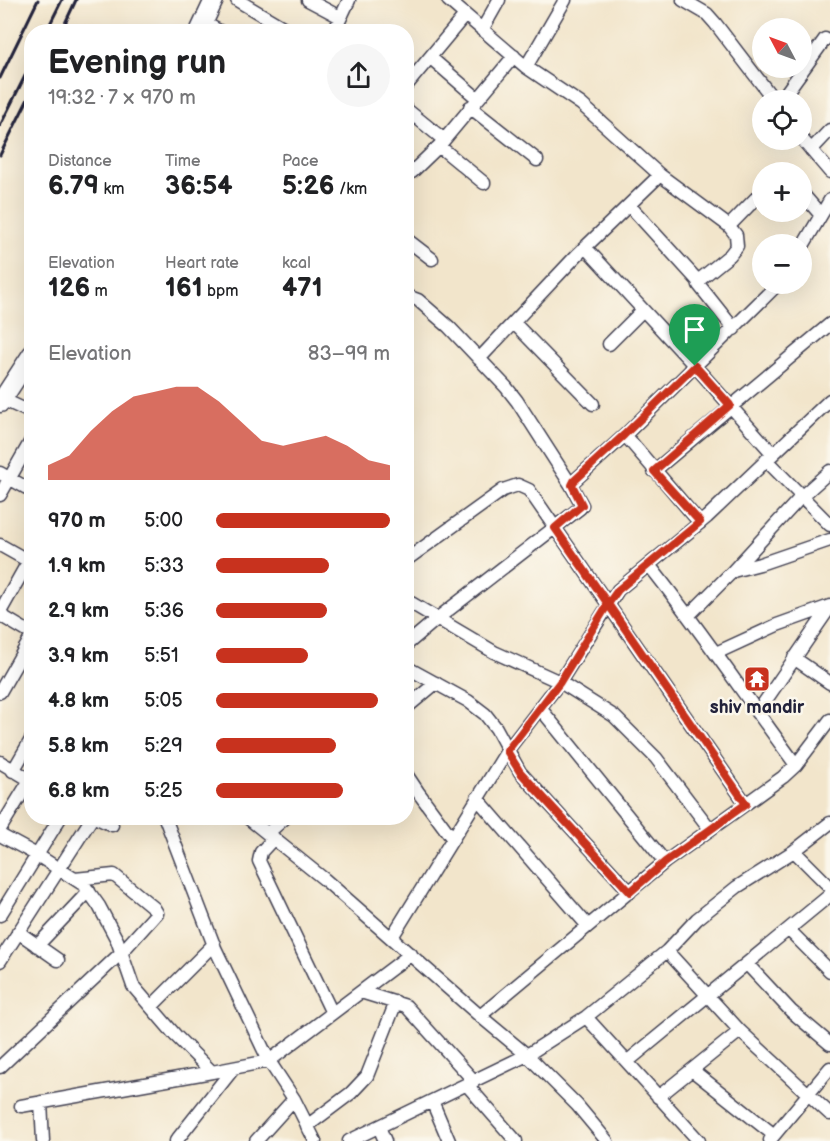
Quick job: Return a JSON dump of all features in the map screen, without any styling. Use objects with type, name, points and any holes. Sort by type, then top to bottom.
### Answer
[{"type":"highway","points":[[198,24],[205,0]]},
{"type":"highway","points":[[199,24],[214,0]]},
{"type":"highway","points":[[1,401],[24,370]]},
{"type":"street","points":[[237,0],[278,24]]},
{"type":"street","points":[[308,0],[340,16]]},
{"type":"street","points":[[337,24],[349,0]]},
{"type":"street","points":[[448,0],[526,67],[581,104],[660,175],[729,226],[736,235],[737,246],[730,255],[698,280]]},
{"type":"street","points":[[482,30],[499,0]]},
{"type":"street","points":[[526,67],[565,0]]},
{"type":"street","points":[[683,0],[707,14],[766,90]]},
{"type":"street","points":[[414,77],[465,15]]},
{"type":"street","points":[[788,90],[825,39]]},
{"type":"street","points":[[414,170],[441,142],[514,56]]},
{"type":"street","points":[[431,58],[473,102],[537,160]]},
{"type":"street","points":[[414,117],[484,183]]},
{"type":"street","points":[[812,149],[830,130]]},
{"type":"street","points":[[811,150],[830,172]]},
{"type":"street","points":[[479,359],[585,247],[660,175]]},
{"type":"street","points":[[809,234],[830,200]]},
{"type":"street","points":[[729,226],[752,202]]},
{"type":"street","points":[[629,205],[698,280],[699,285],[734,329]]},
{"type":"street","points":[[812,205],[820,214]]},
{"type":"street","points":[[414,244],[432,259]]},
{"type":"street","points":[[585,247],[730,405],[801,497],[830,525]]},
{"type":"street","points":[[572,485],[768,294]]},
{"type":"street","points":[[414,298],[449,327],[517,401],[572,485],[582,505],[414,638]]},
{"type":"street","points":[[609,344],[644,310]]},
{"type":"street","points":[[514,323],[593,404]]},
{"type":"street","points":[[654,471],[730,405],[830,324]]},
{"type":"street","points":[[392,937],[507,751],[560,682],[618,590],[700,522],[830,400]]},
{"type":"street","points":[[1,401],[24,410]]},
{"type":"street","points":[[624,435],[700,522]]},
{"type":"street","points":[[0,495],[5,476],[24,450]]},
{"type":"street","points":[[689,615],[801,497],[830,471]]},
{"type":"street","points":[[5,476],[24,487]]},
{"type":"street","points":[[414,554],[511,486],[518,485],[529,490],[746,804]]},
{"type":"street","points":[[732,572],[830,540]]},
{"type":"street","points":[[0,545],[24,557]]},
{"type":"street","points":[[649,565],[689,615],[796,765]]},
{"type":"street","points":[[24,571],[0,614],[24,630]]},
{"type":"street","points":[[414,604],[494,652],[560,682],[614,716],[656,758],[710,829]]},
{"type":"street","points":[[716,653],[777,625],[830,606]]},
{"type":"street","points":[[757,713],[830,606]]},
{"type":"street","points":[[0,692],[24,649]]},
{"type":"street","points":[[794,658],[830,682]]},
{"type":"street","points":[[414,671],[468,701],[485,714],[496,728],[520,772],[630,892]]},
{"type":"street","points":[[414,701],[436,683]]},
{"type":"street","points":[[540,708],[665,862]]},
{"type":"street","points":[[480,1016],[665,862],[783,777],[796,765],[830,720]]},
{"type":"street","points":[[13,771],[24,752]]},
{"type":"street","points":[[0,762],[24,777]]},
{"type":"street","points":[[414,786],[452,838]]},
{"type":"street","points":[[0,829],[24,792]]},
{"type":"street","points":[[477,798],[588,926]]},
{"type":"street","points":[[349,1141],[527,1055],[586,1017],[668,951],[697,919],[737,887],[794,851],[830,823]]},
{"type":"street","points":[[0,915],[56,825]]},
{"type":"street","points":[[2,954],[87,825]]},
{"type":"street","points":[[168,825],[214,944],[268,1061],[294,1099],[315,1141]]},
{"type":"street","points":[[257,825],[392,937],[527,1055],[577,1105],[607,1141]]},
{"type":"street","points":[[280,825],[261,852],[259,861],[332,1013]]},
{"type":"street","points":[[0,835],[59,868],[84,885],[112,932],[133,986],[212,1072]]},
{"type":"street","points":[[794,851],[830,887]]},
{"type":"street","points":[[0,1067],[121,953],[157,913],[114,875],[75,879]]},
{"type":"street","points":[[37,946],[88,891]]},
{"type":"street","points":[[628,1061],[830,896]]},
{"type":"street","points":[[789,930],[830,971]]},
{"type":"street","points":[[18,932],[58,960]]},
{"type":"street","points":[[151,1008],[214,944]]},
{"type":"street","points":[[668,951],[740,1031],[830,1114]]},
{"type":"street","points":[[21,1106],[268,1061],[411,954]]},
{"type":"street","points":[[747,964],[791,1011],[830,1044]]},
{"type":"street","points":[[361,992],[396,1002],[411,1010],[516,1141]]},
{"type":"street","points":[[307,1126],[351,1093],[367,1076],[396,1002]]},
{"type":"street","points":[[586,1017],[699,1141]]},
{"type":"street","points":[[658,1097],[740,1031]]},
{"type":"street","points":[[692,1070],[771,1138],[830,1068]]},
{"type":"street","points":[[176,1141],[233,1069]]},
{"type":"street","points":[[256,1141],[294,1099]]},
{"type":"street","points":[[432,1101],[449,1141]]},
{"type":"street","points":[[41,1102],[43,1141]]},
{"type":"street","points":[[378,1127],[385,1141]]},
{"type":"railway","points":[[26,24],[38,0]]},
{"type":"railway","points":[[50,24],[62,0]]},
{"type":"railway","points":[[65,24],[76,0]]},
{"type":"railway","points":[[0,78],[24,29]]},
{"type":"railway","points":[[0,126],[24,78]]},
{"type":"railway","points":[[0,155],[24,107]]},
{"type":"place","name":"shiv mandir","points":[[757,679]]},
{"type":"route","points":[[695,366],[572,485],[582,505],[555,528],[608,604],[560,682],[507,751],[520,772],[630,892],[665,862],[746,804],[608,604],[618,590],[700,522],[654,471],[730,405],[695,366]]}]
